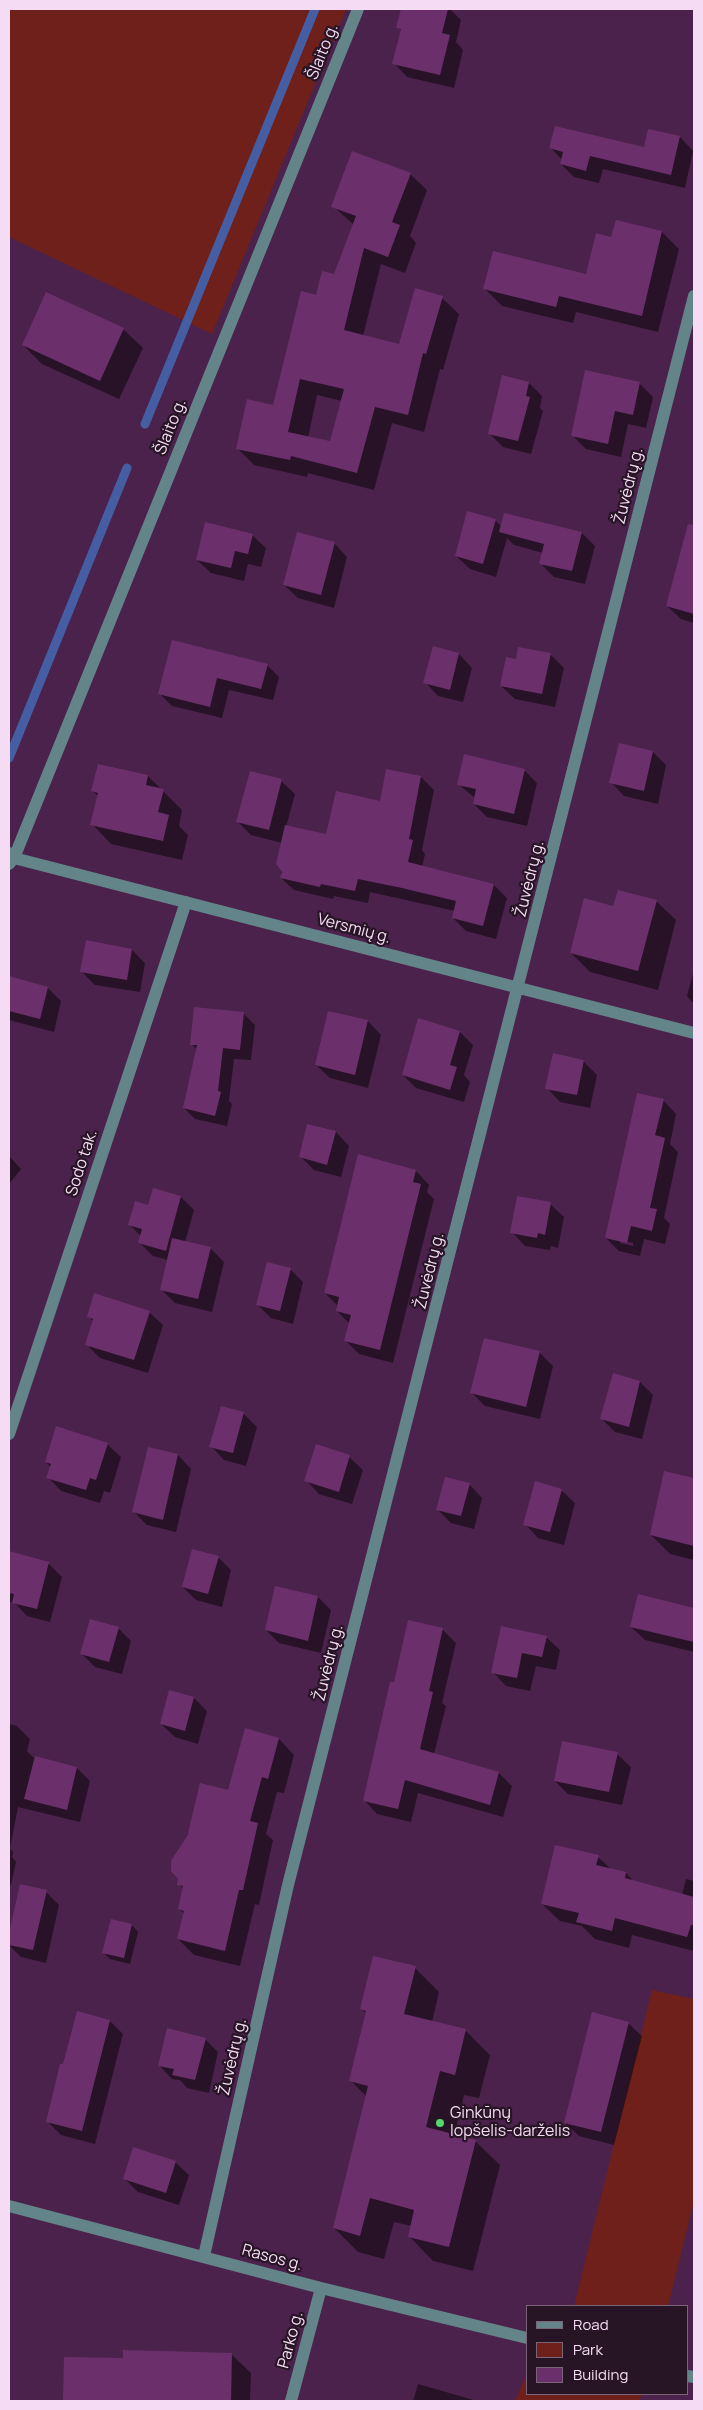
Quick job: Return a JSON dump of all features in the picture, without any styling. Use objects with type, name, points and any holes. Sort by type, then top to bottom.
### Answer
[{"type":"street","name":"Šlaito g.","points":[[10,858],[358,9]]},
{"type":"street","name":"Žuvėdrų g.","points":[[204,2256],[288,1885],[519,988],[694,296]]},
{"type":"street","name":"Versmių g.","points":[[10,858],[694,1033]]},
{"type":"street","name":"Sodo tak.","points":[[9,1434],[186,902]]},
{"type":"street","name":"Rasos g.","points":[[9,2206],[321,2288],[526,2338]]},
{"type":"street","name":"Parko g.","points":[[291,2401],[321,2288]]},
{"type":"green space","points":[[9,9],[346,9],[212,334],[9,237]]},
{"type":"green space","points":[[652,1990],[694,1999],[694,2201],[668,2305],[574,2305]]},
{"type":"green space","points":[[526,2375],[526,2395],[642,2395],[639,2401],[515,2401]]},
{"type":"building","points":[[401,9],[448,9],[442,33],[450,35],[440,75],[392,64],[401,29],[396,28]]},
{"type":"building","points":[[555,126],[644,147],[648,129],[680,136],[671,175],[590,156],[586,171],[560,164],[563,152],[549,148]]},
{"type":"building","points":[[352,151],[411,173],[392,222],[400,225],[388,257],[364,248],[344,330],[399,344],[415,288],[443,296],[426,354],[423,353],[408,415],[375,407],[357,473],[291,456],[290,460],[236,449],[247,399],[273,405],[301,291],[316,295],[322,271],[334,274],[356,216],[331,207]],"holes":[[[300,379],[344,389],[330,441],[288,432]]]},
{"type":"building","points":[[616,220],[662,231],[642,316],[559,296],[556,307],[483,289],[493,251],[586,274],[596,233],[611,237]]},
{"type":"building","points":[[46,292],[124,328],[100,381],[22,345]]},
{"type":"building","points":[[585,370],[640,382],[633,415],[615,411],[608,444],[571,436]]},
{"type":"building","points":[[502,375],[529,382],[526,396],[530,397],[518,441],[488,434]]},
{"type":"building","points":[[467,511],[496,519],[483,564],[455,556]]},
{"type":"building","points":[[504,513],[582,532],[572,571],[539,564],[544,544],[499,532]]},
{"type":"building","points":[[205,522],[253,534],[248,554],[235,551],[231,568],[196,560]]},
{"type":"building","points":[[688,524],[694,525],[694,614],[666,606]]},
{"type":"building","points":[[297,532],[335,542],[321,595],[283,585]]},
{"type":"building","points":[[172,640],[268,664],[261,689],[217,678],[210,707],[158,694]]},
{"type":"building","points":[[433,646],[459,653],[450,690],[423,683]]},
{"type":"building","points":[[518,647],[551,653],[542,694],[500,686],[506,657],[516,659]]},
{"type":"building","points":[[619,743],[653,751],[644,791],[609,783]]},
{"type":"building","points":[[464,754],[525,769],[514,814],[473,804],[476,789],[457,785]]},
{"type":"building","points":[[98,764],[148,775],[146,785],[164,789],[158,812],[169,815],[163,841],[90,825],[98,793],[91,791]]},
{"type":"building","points":[[386,769],[421,776],[409,839],[413,840],[408,862],[494,884],[483,926],[452,918],[456,901],[402,888],[358,879],[355,891],[321,884],[320,887],[280,878],[282,872],[276,864],[285,825],[326,834],[336,791],[380,801]]},
{"type":"building","points":[[250,771],[282,779],[269,830],[236,822]]},
{"type":"building","points":[[618,890],[657,900],[638,971],[570,953],[584,898],[613,906]]},
{"type":"building","points":[[86,940],[132,949],[127,980],[80,972]]},
{"type":"building","points":[[9,976],[48,987],[40,1019],[9,1011]]},
{"type":"building","points":[[194,1007],[244,1012],[240,1050],[223,1048],[218,1091],[221,1092],[215,1116],[183,1108],[197,1045],[190,1045]]},
{"type":"building","points":[[328,1011],[368,1020],[355,1075],[315,1065]]},
{"type":"building","points":[[418,1018],[460,1031],[450,1065],[457,1067],[450,1090],[402,1075]]},
{"type":"building","points":[[553,1053],[584,1060],[577,1095],[545,1089]]},
{"type":"building","points":[[637,1093],[664,1099],[655,1135],[665,1138],[650,1208],[657,1209],[652,1231],[631,1226],[627,1243],[605,1238]]},
{"type":"building","points":[[307,1124],[336,1131],[327,1165],[299,1157]]},
{"type":"building","points":[[358,1154],[416,1170],[413,1182],[421,1184],[380,1350],[344,1341],[351,1315],[336,1311],[339,1297],[324,1293]]},
{"type":"building","points":[[153,1188],[181,1196],[166,1251],[138,1243],[142,1229],[128,1225],[135,1201],[148,1205]]},
{"type":"building","points":[[517,1196],[551,1202],[545,1235],[538,1233],[537,1238],[510,1233]]},
{"type":"building","points":[[172,1238],[211,1247],[198,1299],[160,1290]]},
{"type":"building","points":[[267,1262],[291,1268],[280,1311],[256,1305]]},
{"type":"building","points":[[94,1293],[150,1311],[134,1360],[85,1345],[93,1319],[87,1317]]},
{"type":"building","points":[[484,1338],[540,1351],[526,1407],[470,1393]]},
{"type":"building","points":[[613,1373],[640,1381],[629,1427],[600,1419]]},
{"type":"building","points":[[221,1406],[244,1412],[233,1453],[209,1447]]},
{"type":"building","points":[[56,1426],[108,1443],[96,1480],[90,1478],[86,1490],[46,1478],[51,1464],[45,1462]]},
{"type":"building","points":[[316,1444],[350,1455],[339,1492],[304,1481]]},
{"type":"building","points":[[148,1447],[178,1454],[163,1520],[132,1512]]},
{"type":"building","points":[[664,1471],[694,1478],[694,1546],[650,1535]]},
{"type":"building","points":[[445,1477],[470,1483],[461,1516],[436,1510]]},
{"type":"building","points":[[535,1481],[562,1489],[550,1532],[523,1525]]},
{"type":"building","points":[[192,1549],[219,1556],[208,1594],[182,1587]]},
{"type":"building","points":[[9,1551],[49,1562],[37,1609],[12,1603],[14,1594],[9,1593]]},
{"type":"building","points":[[275,1586],[318,1596],[308,1641],[265,1630]]},
{"type":"building","points":[[638,1594],[694,1608],[694,1642],[630,1627]]},
{"type":"building","points":[[90,1619],[119,1627],[109,1662],[80,1654]]},
{"type":"building","points":[[408,1620],[443,1628],[429,1691],[433,1692],[420,1749],[499,1772],[490,1805],[405,1780],[398,1809],[363,1801],[390,1682],[394,1682]]},
{"type":"building","points":[[501,1626],[547,1636],[542,1657],[522,1653],[517,1678],[491,1673]]},
{"type":"building","points":[[169,1690],[194,1697],[185,1731],[160,1724]]},
{"type":"building","points":[[245,1728],[279,1738],[268,1779],[262,1777],[250,1821],[258,1823],[243,1890],[239,1890],[225,1951],[177,1939],[184,1911],[178,1909],[183,1886],[177,1885],[178,1879],[171,1871],[171,1861],[189,1833],[200,1783],[228,1790]]},
{"type":"building","points":[[562,1741],[618,1752],[609,1792],[554,1781]]},
{"type":"building","points":[[35,1756],[77,1767],[67,1810],[24,1799]]},
{"type":"building","points":[[555,1845],[599,1855],[596,1865],[626,1872],[625,1878],[694,1897],[694,1925],[691,1925],[687,1937],[615,1918],[612,1931],[576,1922],[579,1913],[541,1904]]},
{"type":"building","points":[[20,1884],[47,1890],[33,1950],[9,1945],[9,1933]]},
{"type":"building","points":[[111,1919],[132,1924],[124,1958],[102,1953]]},
{"type":"building","points":[[373,1956],[416,1966],[404,2014],[466,2029],[455,2075],[440,2071],[426,2127],[476,2140],[449,2247],[408,2237],[414,2210],[370,2198],[360,2236],[333,2228],[368,2086],[349,2081],[366,2011],[360,2009]]},
{"type":"building","points":[[77,2011],[110,2020],[82,2131],[46,2122],[60,2064],[63,2064]]},
{"type":"building","points":[[592,2012],[629,2022],[601,2132],[564,2123]]},
{"type":"building","points":[[167,2028],[206,2038],[195,2080],[172,2075],[174,2069],[158,2066]]},
{"type":"building","points":[[133,2147],[176,2161],[166,2193],[123,2179]]},
{"type":"building","points":[[123,2350],[232,2353],[231,2401],[63,2401],[64,2357],[123,2358]]},
{"type":"waterway","points":[[145,424],[315,9]]},
{"type":"waterway","points":[[9,758],[127,468]]},
{"type":"place","name":"Ginkūnų lopšelis-darželis","points":[[440,2123]]}]
